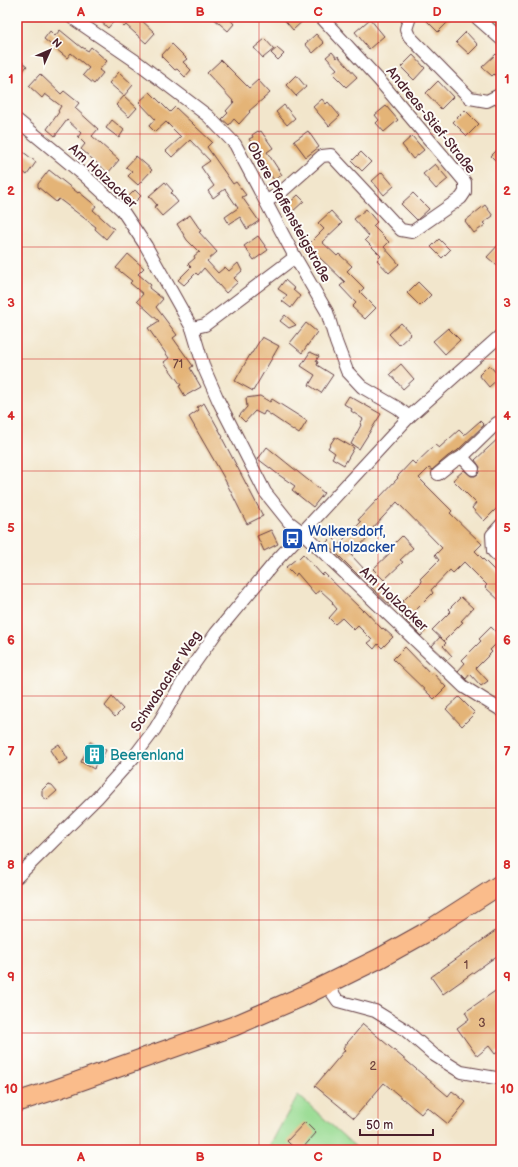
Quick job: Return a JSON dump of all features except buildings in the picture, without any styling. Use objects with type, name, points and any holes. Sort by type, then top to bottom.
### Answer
[{"type":"main road","points":[[17,1102],[234,1026],[328,985],[423,934],[501,884]]},
{"type":"street","name":"Obere Pfaffensteigstraße","points":[[71,17],[133,58],[208,116],[235,144],[295,257],[327,312],[347,371],[362,387],[398,408],[409,418]]},
{"type":"street","name":"Andreas-Stief-Straße","points":[[266,201],[279,194],[322,156],[331,155],[401,230],[412,232],[461,198],[466,192],[465,182],[379,80],[321,17]]},
{"type":"street","points":[[410,17],[406,29],[409,36],[470,98],[487,101],[501,94]]},
{"type":"street","points":[[476,17],[501,39]]},
{"type":"street","name":"Am Holzacker","points":[[17,120],[85,176],[122,210],[146,246],[192,328],[204,368],[219,402],[265,492],[288,522],[302,532],[464,687],[501,710]]},
{"type":"street","points":[[192,328],[204,325],[295,257]]},
{"type":"street","points":[[302,532],[409,418],[501,335]]},
{"type":"street","points":[[438,474],[462,457],[497,423],[501,423]]},
{"type":"street","points":[[462,457],[473,469]]},
{"type":"street","points":[[501,525],[492,535],[493,551],[501,559]]},
{"type":"street","name":"Schwabacher Weg","points":[[17,877],[97,798],[133,758],[155,729],[190,671],[216,632],[302,532]]},
{"type":"street","points":[[328,985],[338,1001],[376,1011],[404,1029],[434,1055],[461,1072],[496,1078],[501,1077]]},
{"type":"green space","points":[[488,17],[501,17],[501,29]]},
{"type":"green space","points":[[298,1095],[359,1150],[267,1150]]},
{"type":"place","name":"Wolkersdorf, Am Holzacker","points":[[292,539]]},
{"type":"place","name":"Beerenland","points":[[94,755]]}]
